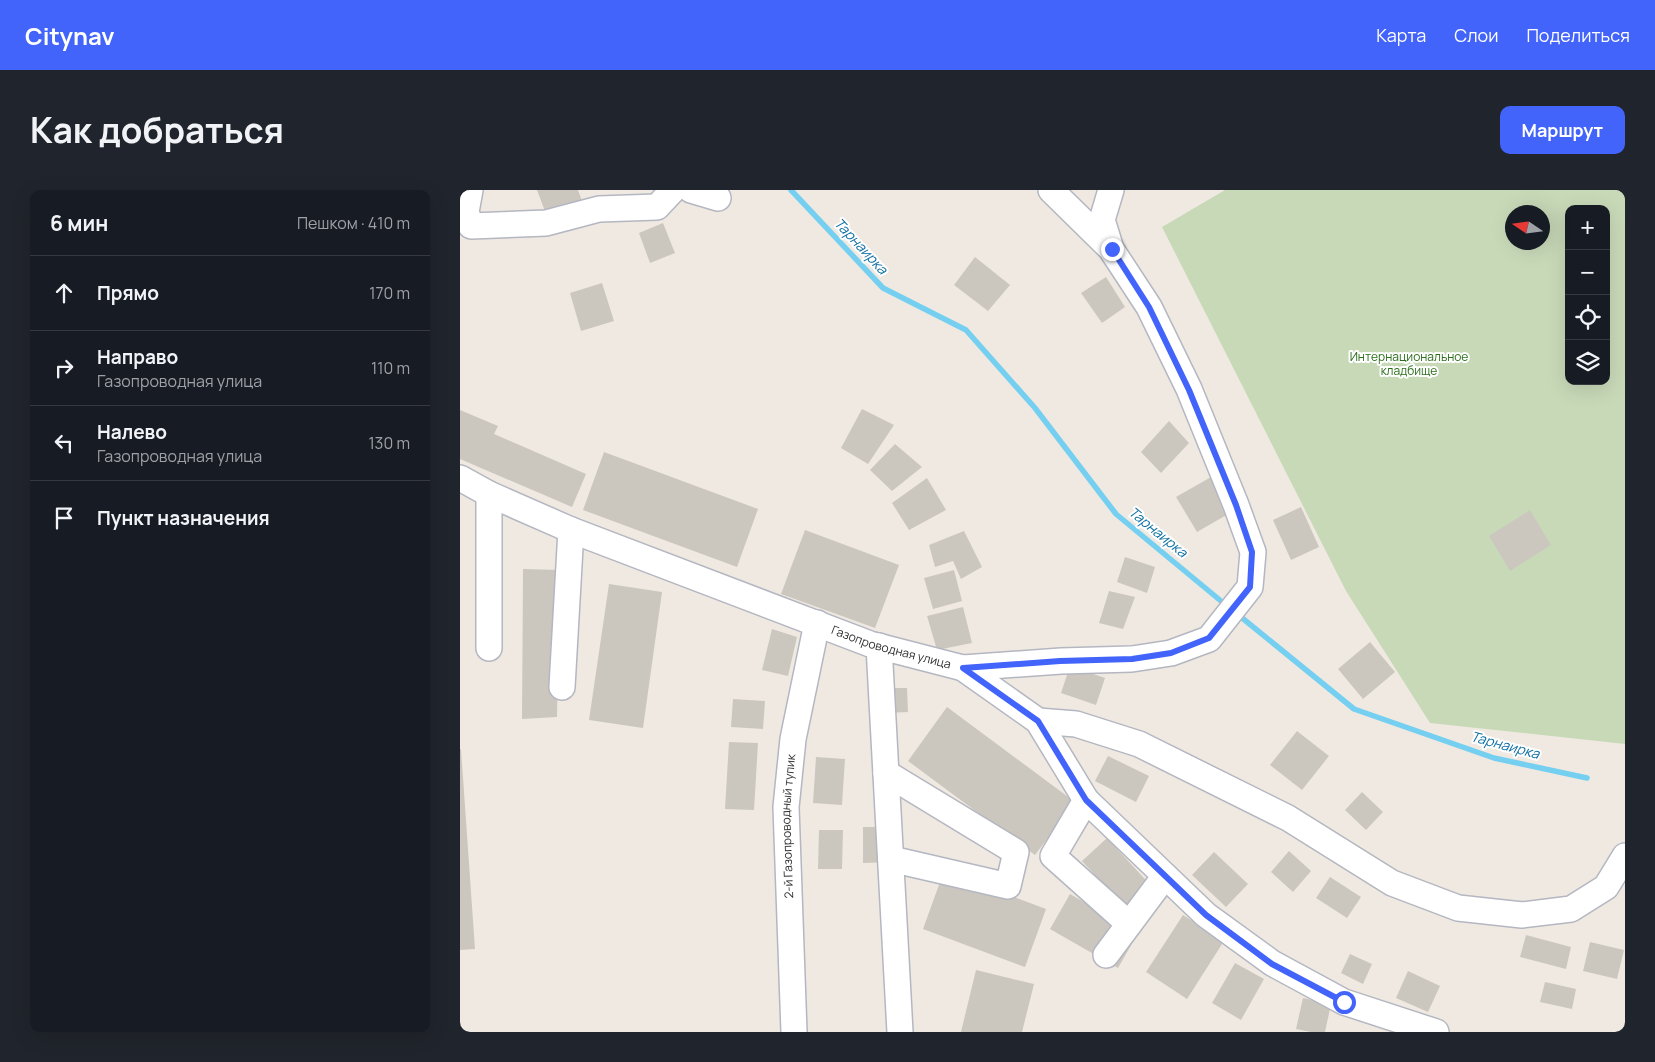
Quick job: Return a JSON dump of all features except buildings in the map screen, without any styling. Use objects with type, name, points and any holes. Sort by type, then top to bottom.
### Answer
[{"type":"street","points":[[470,190],[466,225],[546,223],[599,209],[656,207],[673,190]]},
{"type":"street","points":[[691,190],[718,198]]},
{"type":"street","points":[[1050,190],[1112,249]]},
{"type":"street","name":"Газопроводная улица","points":[[460,478],[489,494],[571,530],[816,623],[879,646],[963,668],[1060,661],[1132,659],[1171,653],[1209,638],[1250,587],[1252,552],[1236,505],[1189,390],[1149,307],[1112,249],[1102,220],[1111,190]]},
{"type":"street","points":[[489,494],[489,648]]},
{"type":"street","points":[[562,687],[571,530]]},
{"type":"street","name":"2-й Газопроводный тупик","points":[[794,1032],[786,807],[792,739],[816,623]]},
{"type":"street","points":[[879,646],[900,1032]]},
{"type":"street","points":[[963,668],[1038,721],[1086,800],[1206,915],[1272,964],[1344,1002],[1436,1032]]},
{"type":"street","points":[[1038,721],[1076,724],[1138,744],[1288,818],[1392,883],[1458,908],[1522,915],[1571,909],[1606,887],[1625,856]]},
{"type":"street","points":[[886,773],[1016,852],[1008,886],[891,860]]},
{"type":"street","points":[[1086,800],[1053,856],[1129,924]]},
{"type":"street","points":[[1106,955],[1165,876]]},
{"type":"green space","name":"Интернациональное кладбище","points":[[1225,190],[1625,190],[1625,744],[1430,723],[1346,591],[1162,227]]},
{"type":"waterway","name":"Тарнаирка","points":[[791,190],[883,288],[966,330],[1035,408],[1116,514],[1227,606]]},
{"type":"waterway","name":"Тарнаирка","points":[[1236,613],[1354,709],[1494,758],[1587,778]]},
{"type":"route","points":[[1112,249],[1149,307],[1189,390],[1236,505],[1252,552],[1250,587],[1209,638],[1171,653],[1132,659],[1060,661],[963,668],[1038,721],[1086,800],[1206,915],[1272,964],[1344,1002]]}]
